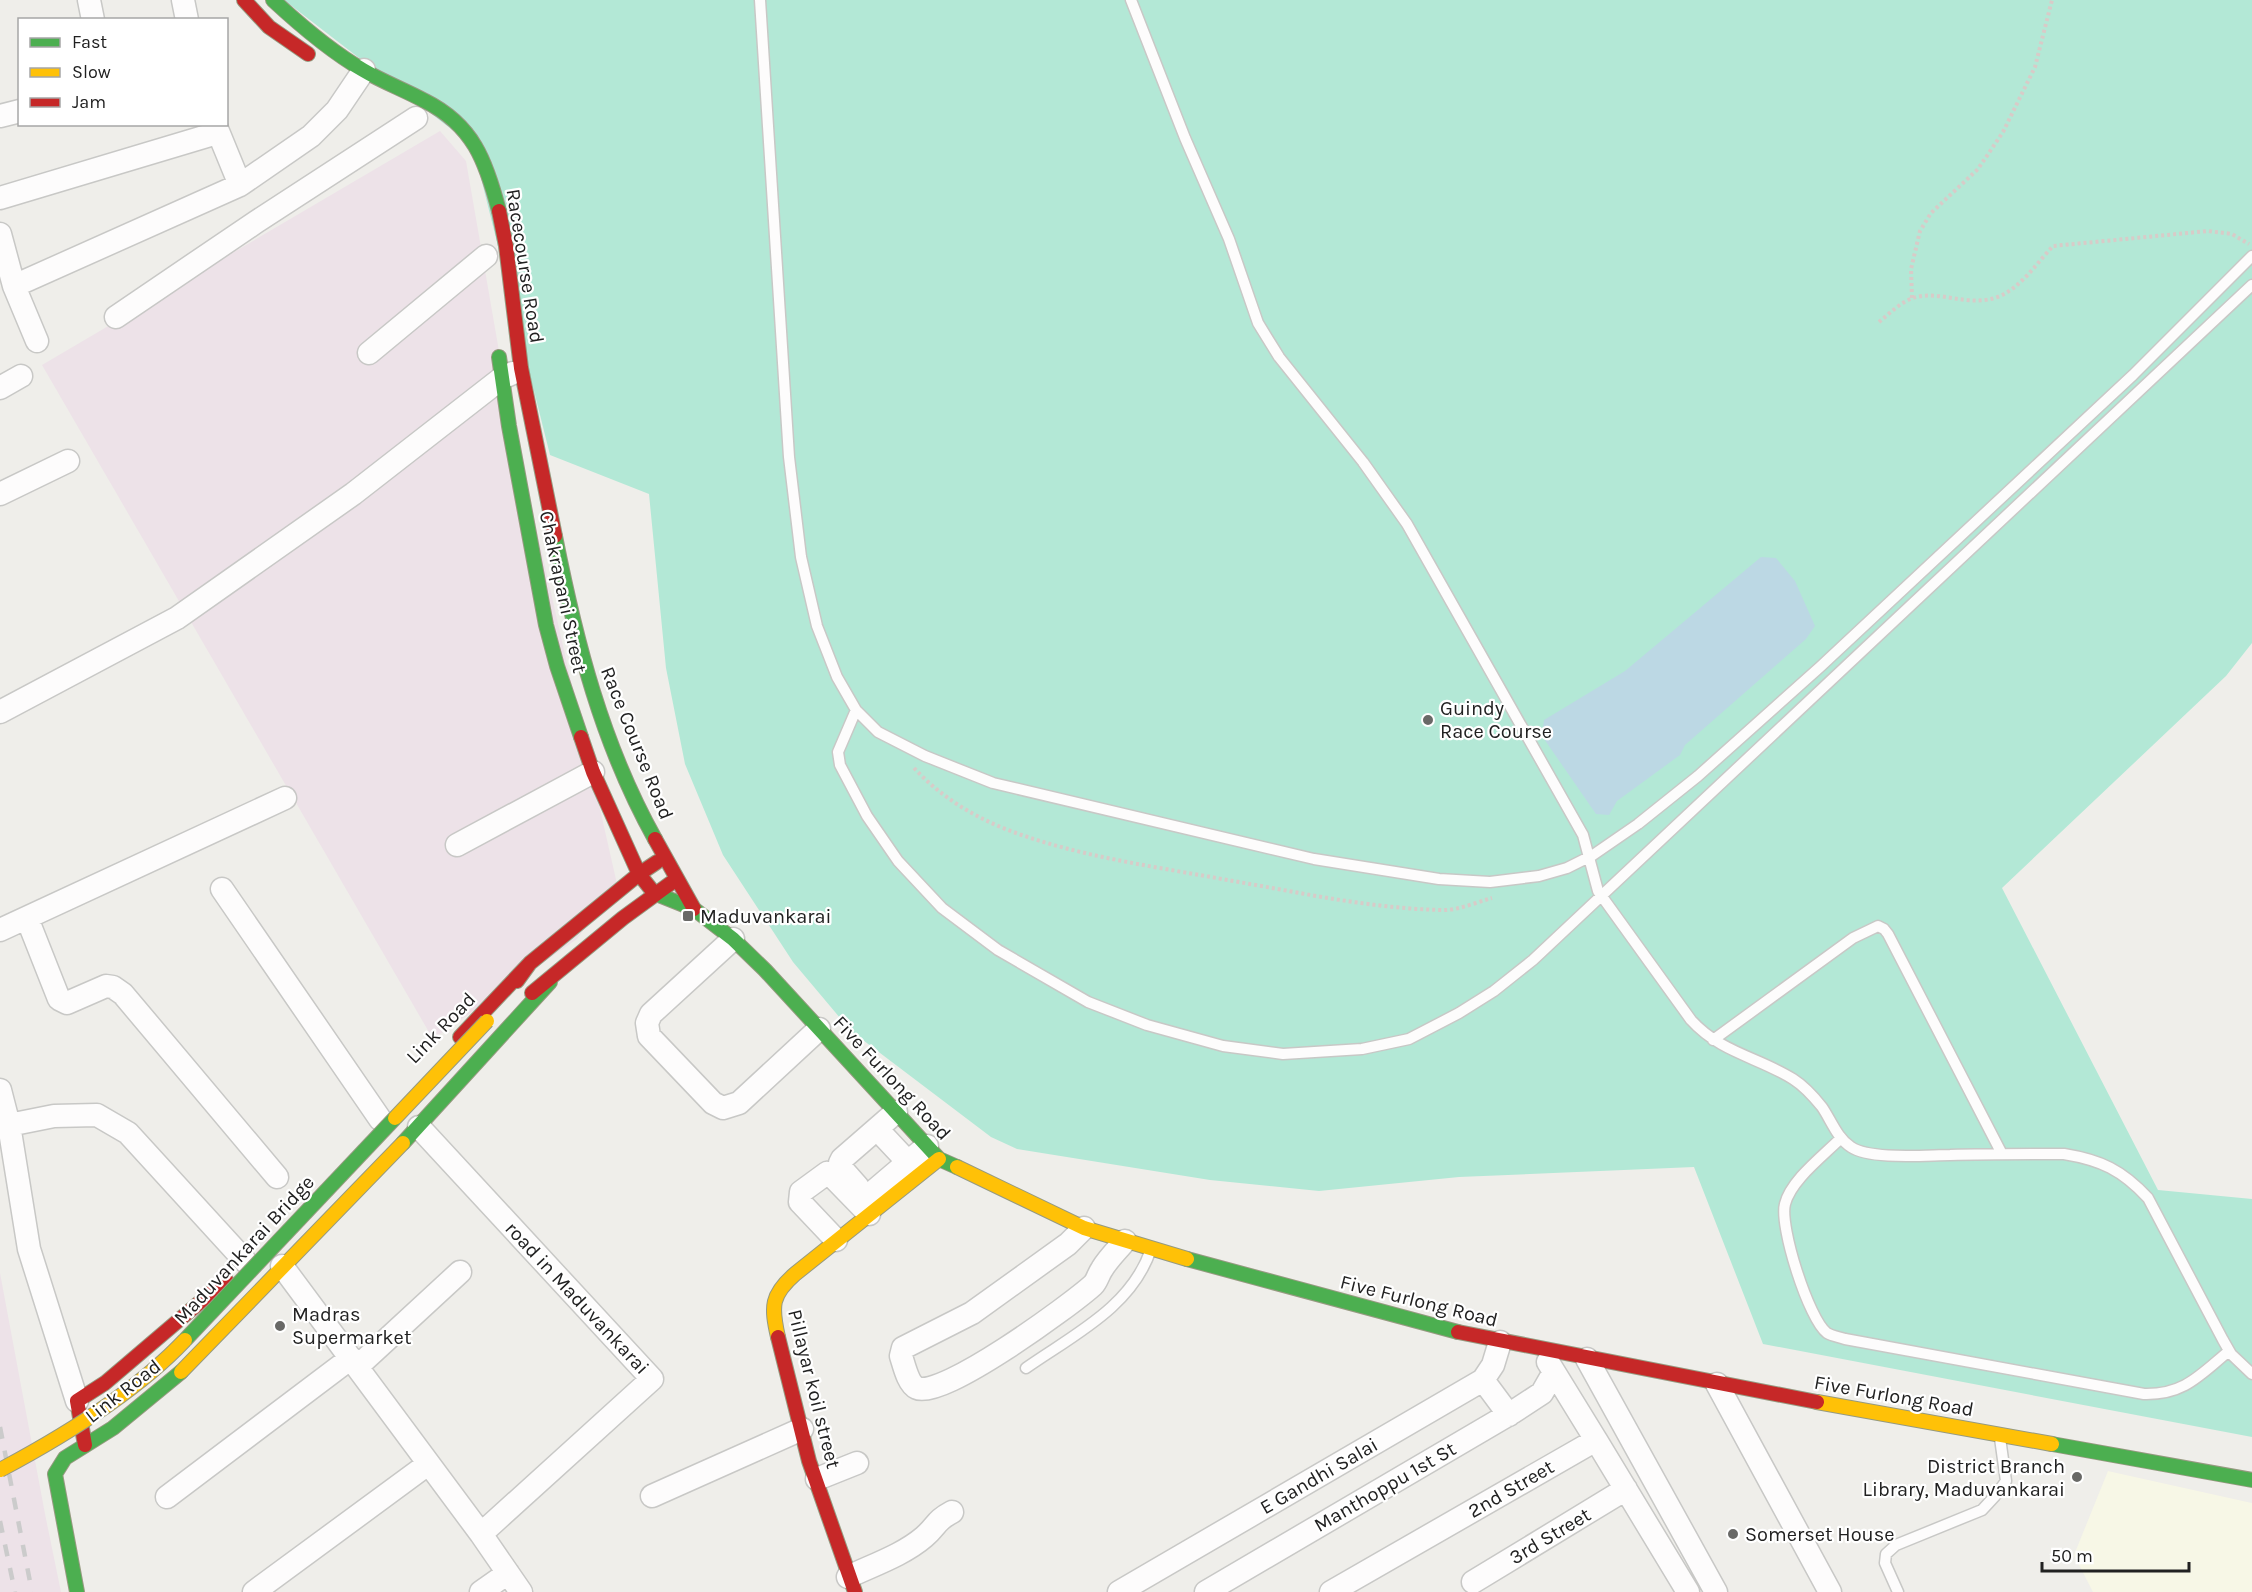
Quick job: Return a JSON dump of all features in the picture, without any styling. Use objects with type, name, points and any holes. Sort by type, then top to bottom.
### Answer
[{"type":"main road","points":[[244,0],[269,27],[315,59]]},
{"type":"main road","name":"Racecourse Road","points":[[273,0],[358,81],[446,111],[467,132],[484,158],[500,215],[512,373],[578,643]]},
{"type":"main road","name":"Racecourse Road","points":[[497,344],[512,373]]},
{"type":"main road","name":"Chakrapani Street","points":[[512,373],[546,625],[556,666],[593,772],[639,874],[654,893]]},
{"type":"main road","name":"Race Course Road","points":[[578,643],[591,688],[614,747],[647,824],[665,857]]},
{"type":"main road","points":[[487,1021],[530,963],[639,874],[665,857]]},
{"type":"main road","name":"Five Furlong Road","points":[[665,857],[679,877],[694,909]]},
{"type":"main road","points":[[487,1021],[550,982],[576,957],[654,893],[679,877]]},
{"type":"main road","name":"Five Furlong Road","points":[[654,893],[694,909],[733,939],[765,969],[933,1152],[1084,1228],[1418,1323],[1500,1342],[1717,1384],[1999,1433],[2055,1446],[2252,1479]]},
{"type":"main road","name":"Link Road","points":[[530,963],[245,1261],[141,1354],[105,1383],[77,1401],[85,1445],[112,1428],[186,1368],[419,1126],[550,982]]},
{"type":"main road","name":"Maduvankarai Bridge","points":[[0,1470],[79,1424],[138,1383],[177,1349],[487,1021]]},
{"type":"main road","name":"Pillayar koil street","points":[[851,1584],[810,1461],[774,1320],[772,1303],[777,1290],[933,1152]]},
{"type":"main road","points":[[77,1592],[55,1474],[64,1458],[85,1445]]},
{"type":"street","points":[[89,0],[93,18]]},
{"type":"street","points":[[183,0],[187,18]]},
{"type":"street","points":[[14,286],[240,185],[311,136],[337,110],[358,81]]},
{"type":"street","points":[[0,116],[18,112]]},
{"type":"street","points":[[116,317],[416,118]]},
{"type":"street","points":[[0,198],[216,129],[240,185]]},
{"type":"street","points":[[0,234],[14,286],[37,341]]},
{"type":"street","points":[[369,353],[486,257]]},
{"type":"street","points":[[0,712],[177,618],[353,494],[512,373]]},
{"type":"street","points":[[0,388],[21,376]]},
{"type":"street","points":[[0,494],[68,461]]},
{"type":"street","points":[[457,845],[593,772]]},
{"type":"street","points":[[0,930],[285,798]]},
{"type":"street","points":[[222,889],[380,1119]]},
{"type":"street","points":[[27,918],[59,999],[67,1003],[106,986],[113,987],[123,994],[277,1177]]},
{"type":"street","points":[[733,939],[651,1014],[647,1023],[649,1036],[713,1103],[723,1108],[739,1103],[819,1029]]},
{"type":"street","points":[[0,1090],[9,1125],[28,1249],[77,1401]]},
{"type":"street","points":[[871,1206],[840,1163],[896,1112]]},
{"type":"street","points":[[9,1125],[54,1116],[97,1115],[128,1133],[245,1261]]},
{"type":"street","name":"road in Maduvankarai","points":[[419,1126],[652,1378],[481,1534]]},
{"type":"street","points":[[877,1129],[908,1162]]},
{"type":"street","points":[[871,1206],[908,1162],[933,1152]]},
{"type":"street","points":[[836,1240],[800,1202],[801,1192],[827,1173],[871,1206]]},
{"type":"street","points":[[1084,1228],[1068,1244],[972,1313],[903,1348],[901,1356],[913,1385],[917,1389],[930,1389],[952,1380],[1060,1313],[1095,1283],[1101,1270],[1125,1240]]},
{"type":"street","points":[[282,1266],[481,1534],[521,1592]]},
{"type":"street","points":[[167,1497],[354,1363],[460,1272]]},
{"type":"street","points":[[1500,1342],[1493,1365],[1483,1380],[1509,1415]]},
{"type":"street","points":[[1539,1348],[1688,1592]]},
{"type":"street","points":[[1587,1359],[1716,1592]]},
{"type":"street","name":"Manthoppu 1st St","points":[[1206,1592],[1509,1415],[1542,1393],[1554,1372]]},
{"type":"street","name":"E Gandhi Salai","points":[[1119,1592],[1483,1380]]},
{"type":"street","points":[[1717,1384],[1830,1592]]},
{"type":"street","points":[[652,1496],[802,1429]]},
{"type":"street","name":"2nd Street","points":[[1331,1592],[1596,1440]]},
{"type":"street","points":[[817,1479],[857,1463]]},
{"type":"street","points":[[254,1592],[428,1464]]},
{"type":"street","name":"3rd Street","points":[[1473,1582],[1626,1489]]},
{"type":"street","points":[[851,1584],[925,1536],[938,1519],[952,1512]]},
{"type":"street","points":[[482,1592],[508,1573]]},
{"type":"lane","points":[[760,0],[789,458],[801,557],[817,626],[837,677],[856,710],[878,732],[925,756],[993,783],[1325,861],[1439,879],[1490,882],[1539,876],[1567,868],[1590,857],[1638,824],[1698,776],[1820,667],[2133,375],[2252,256]]},
{"type":"lane","points":[[1131,0],[1185,138],[1229,239],[1258,323],[1279,357],[1363,462],[1407,524],[1582,835],[1590,857],[1594,881],[1602,896],[1691,1020],[1713,1041],[1792,1078],[1821,1107],[1841,1138],[1852,1148],[1878,1154],[2064,1154],[2090,1158],[2114,1168],[2132,1180],[2156,1211],[2229,1351],[2252,1374]]},
{"type":"lane","points":[[856,710],[838,752],[840,765],[867,816],[898,861],[942,908],[998,950],[1088,1002],[1147,1025],[1222,1046],[1283,1054],[1362,1049],[1409,1039],[1459,1013],[1494,991],[1533,960],[2252,285]]},
{"type":"lane","points":[[1713,1041],[1852,938],[1878,926],[1884,928],[2002,1154]]},
{"type":"lane","points":[[1841,1138],[1794,1185],[1785,1203],[1784,1212],[1784,1223],[1793,1260],[1822,1328],[1828,1334],[2144,1394],[2160,1394],[2183,1388],[2229,1351]]},
{"type":"lane","points":[[1026,1368],[1119,1303],[1144,1269],[1151,1248]]},
{"type":"lane","points":[[1898,1592],[1886,1563],[1886,1554],[1896,1545],[1982,1509],[2006,1481],[1999,1433]]},
{"type":"path","points":[[1912,298],[1911,269],[1920,231],[1932,213],[1978,169],[2003,132],[2036,67],[2052,0]]},
{"type":"path","points":[[1879,322],[1912,298],[1928,296],[1974,302],[2000,296],[2023,280],[2052,246],[2208,231],[2232,234],[2252,245]]},
{"type":"path","points":[[900,743],[913,767],[929,784],[963,809],[1007,830],[1050,844],[1150,866],[1366,904],[1447,910],[1499,896]]},
{"type":"shaded area","points":[[440,131],[466,161],[508,403],[617,884],[577,939],[433,1039],[42,365]]},
{"type":"shaded area","points":[[0,1273],[45,1514],[61,1592],[0,1592]]},
{"type":"shaded area","points":[[2108,1471],[2252,1503],[2252,1592],[2093,1592],[2074,1555]]},
{"type":"green space","name":"Guindy Race Course","points":[[284,0],[2252,0],[2252,643],[2226,676],[2002,888],[2158,1190],[2252,1199],[2252,1437],[1763,1344],[1694,1167],[1459,1177],[1319,1191],[1210,1180],[1017,1149],[991,1137],[851,1031],[793,962],[723,855],[685,764],[666,668],[649,494],[550,455],[473,146]]},
{"type":"water","points":[[1761,557],[1776,558],[1795,581],[1815,626],[1806,639],[1685,745],[1680,755],[1617,801],[1609,815],[1596,814],[1542,736],[1544,720],[1625,671]]},
{"type":"railway","points":[[0,1427],[32,1592]]},
{"type":"railway","points":[[0,1521],[15,1592]]},
{"type":"traffic: fast","points":[[273,0],[316,38],[351,63],[425,101],[455,121],[466,133],[483,161],[499,211]]},
{"type":"traffic: fast","points":[[499,357],[509,426],[546,625],[581,737]]},
{"type":"traffic: fast","points":[[555,536],[572,615],[593,692],[620,766],[655,839]]},
{"type":"traffic: fast","points":[[654,893],[694,909],[733,939],[765,970],[939,1159],[957,1167]]},
{"type":"traffic: fast","points":[[403,1143],[550,982]]},
{"type":"traffic: fast","points":[[185,1340],[395,1118]]},
{"type":"traffic: fast","points":[[1187,1259],[1458,1332]]},
{"type":"traffic: fast","points":[[77,1592],[55,1474],[65,1458],[113,1428],[181,1372]]},
{"type":"traffic: fast","points":[[2052,1444],[2252,1480]]},
{"type":"traffic: slow","points":[[395,1118],[487,1021]]},
{"type":"traffic: slow","points":[[181,1372],[403,1143]]},
{"type":"traffic: slow","points":[[778,1337],[774,1317],[775,1302],[787,1281],[939,1159]]},
{"type":"traffic: slow","points":[[957,1167],[1084,1228],[1187,1259]]},
{"type":"traffic: slow","points":[[0,1470],[98,1412],[144,1378],[185,1340]]},
{"type":"traffic: slow","points":[[1817,1402],[2052,1444]]},
{"type":"traffic: jam","points":[[244,0],[269,27],[308,54]]},
{"type":"traffic: jam","points":[[499,211],[506,246],[521,368],[555,536]]},
{"type":"traffic: jam","points":[[581,737],[593,772],[639,874],[654,893]]},
{"type":"traffic: jam","points":[[655,839],[694,909]]},
{"type":"traffic: jam","points":[[517,981],[530,963],[639,874],[657,862]]},
{"type":"traffic: jam","points":[[532,993],[623,918],[671,883]]},
{"type":"traffic: jam","points":[[460,1037],[530,963]]},
{"type":"traffic: jam","points":[[85,1445],[77,1401],[105,1383],[226,1280]]},
{"type":"traffic: jam","points":[[1458,1332],[1817,1402]]},
{"type":"traffic: jam","points":[[778,1337],[809,1461],[855,1592]]},
{"type":"place","name":"Guindy Race Course","points":[[1428,720]]},
{"type":"place","name":"Maduvankarai","points":[[688,916]]},
{"type":"place","name":"Madras Supermarket","points":[[280,1326]]},
{"type":"place","name":"District Branch Library, Maduvankarai","points":[[2077,1477]]},
{"type":"place","name":"Somerset House","points":[[1733,1534]]}]
